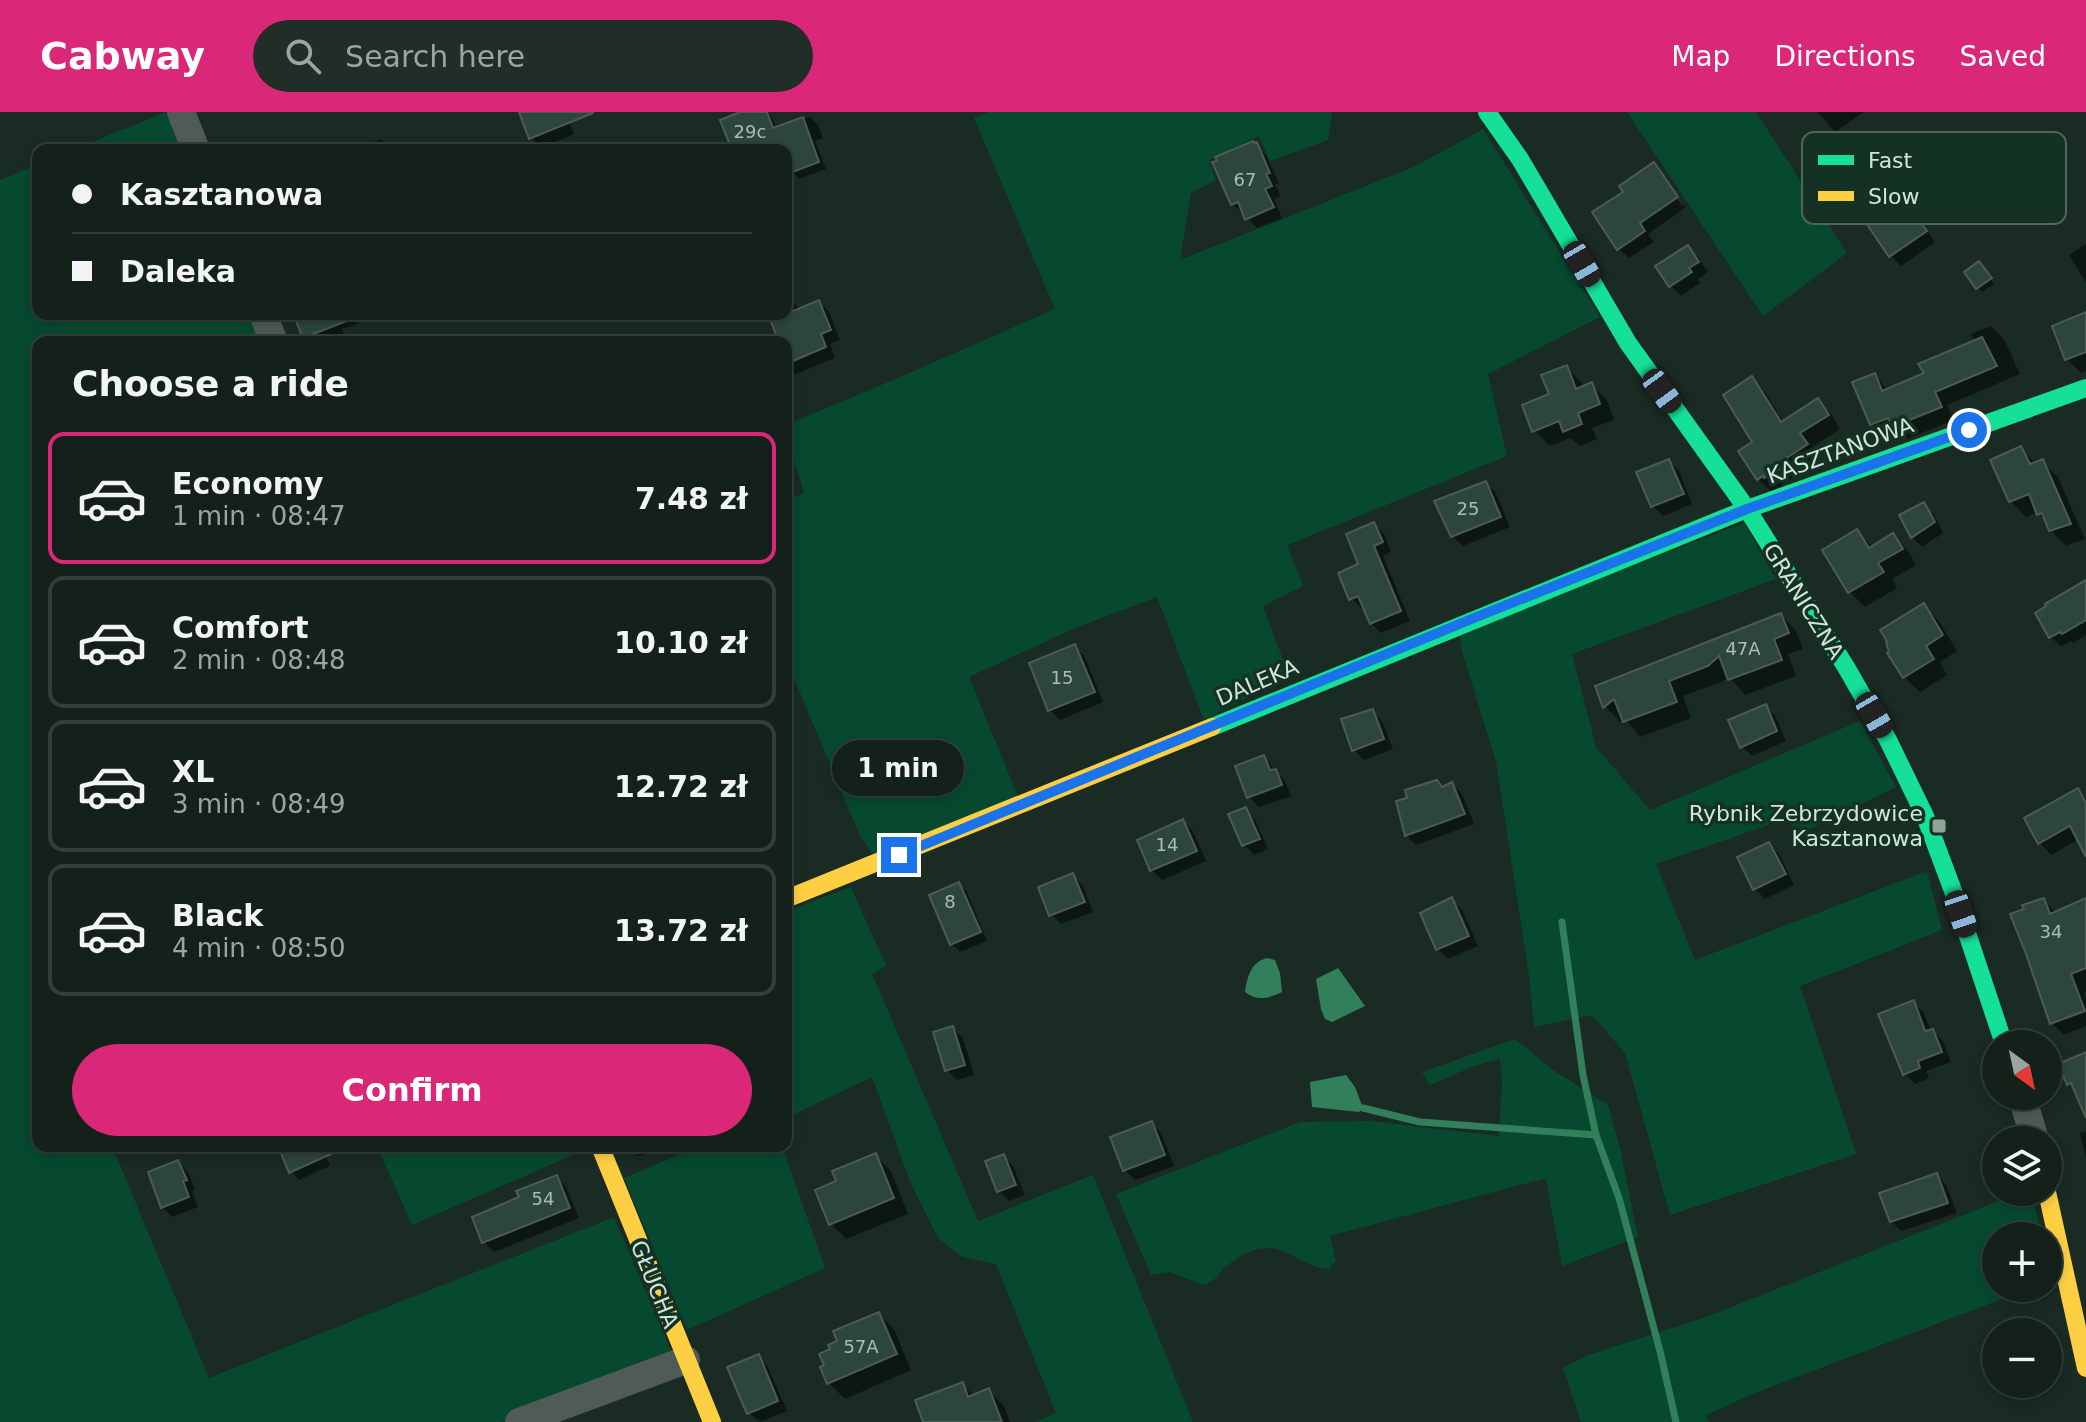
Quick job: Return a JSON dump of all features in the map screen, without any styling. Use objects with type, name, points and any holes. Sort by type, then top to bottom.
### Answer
[{"type":"street","points":[[181,112],[194,144]]},
{"type":"street","name":"GRANICZNA","points":[[1487,112],[1520,159],[1628,343],[1747,509],[1888,740],[1925,816],[1999,1030]]},
{"type":"street","name":"KASZTANOWA","points":[[1747,509],[2086,388]]},
{"type":"street","name":"DALEKA","points":[[792,897],[1747,509]]},
{"type":"street","name":"GŁUCHA","points":[[602,1152],[712,1422]]},
{"type":"street","points":[[2050,1206],[2086,1368]]},
{"type":"street","points":[[519,1422],[686,1360]]},
{"type":"shaded area","points":[[166,112],[179,144],[88,144]]},
{"type":"shaded area","points":[[988,112],[1332,112],[1328,140],[1270,161],[1259,136],[1209,160],[1216,180],[1191,193],[1180,260],[1416,166],[1483,129],[1600,317],[1488,374],[1507,456],[1287,545],[1303,586],[1263,606],[1289,676],[1204,720],[1157,597],[1075,628],[969,677],[1019,799],[873,854],[860,836],[792,673],[792,498],[804,493],[792,454],[792,422],[1055,309],[974,118]]},
{"type":"shaded area","points":[[1627,112],[1756,112],[1802,183],[1802,224],[1828,224],[1847,253],[1763,316]]},
{"type":"shaded area","points":[[32,167],[32,320],[251,320],[258,336],[32,336],[32,1152],[115,1152],[209,1378],[614,1217],[674,1358],[501,1422],[0,1422],[0,180]]},
{"type":"shaded area","points":[[1744,523],[1776,579],[1572,654],[1596,747],[1650,810],[1860,721],[1896,787],[1796,836],[1789,818],[1656,864],[1695,960],[1927,871],[1942,930],[1800,986],[1856,1154],[1670,1215],[1625,1053],[1592,1015],[1534,1027],[1529,975],[1496,762],[1462,651],[1459,631]]},
{"type":"shaded area","points":[[851,887],[886,966],[872,974],[978,1221],[1093,1175],[1193,1422],[1035,1422],[1056,1413],[996,1264],[962,1257],[938,1238],[911,1184],[872,1077],[792,1115],[792,909]]},
{"type":"shaded area","points":[[1267,958],[1275,960],[1282,992],[1268,997],[1254,997],[1245,992],[1249,976],[1257,963]]},
{"type":"shaded area","points":[[1338,968],[1365,1006],[1332,1022],[1325,1019],[1321,1009],[1316,979]]},
{"type":"shaded area","points":[[1515,1039],[1553,1070],[1608,1105],[1638,1237],[1562,1266],[1546,1179],[1330,1236],[1336,1261],[1328,1269],[1269,1248],[1238,1258],[1204,1285],[1169,1272],[1151,1275],[1116,1194],[1300,1122],[1371,1121],[1499,1136],[1500,1059],[1474,1066],[1430,1085],[1422,1072]]},
{"type":"shaded area","points":[[1346,1075],[1355,1087],[1363,1108],[1359,1112],[1312,1107],[1310,1082]]},
{"type":"shaded area","points":[[380,1152],[580,1152],[412,1225]]},
{"type":"shaded area","points":[[685,1152],[784,1152],[825,1268],[687,1330],[624,1178]]},
{"type":"shaded area","points":[[1986,1206],[2034,1206],[2038,1222],[1982,1222],[1982,1302],[1994,1302],[1755,1393],[1706,1415],[1709,1422],[1581,1422],[1563,1368],[1585,1356],[1709,1316]]},
{"type":"building","points":[[519,112],[593,112],[593,113],[529,139]]},
{"type":"building","points":[[740,112],[767,112],[773,128],[803,117],[819,162],[792,172],[792,144],[730,144],[720,120]]},
{"type":"building","points":[[1257,142],[1270,173],[1266,174],[1272,186],[1265,189],[1274,207],[1245,220],[1238,202],[1231,205],[1212,162],[1217,161],[1215,157]]},
{"type":"building","points":[[1654,162],[1678,197],[1640,223],[1645,231],[1617,250],[1592,212],[1623,192],[1619,186]]},
{"type":"building","points":[[1867,224],[1922,224],[1927,231],[1889,257]]},
{"type":"building","points":[[1688,245],[1699,262],[1689,268],[1692,272],[1669,287],[1655,266]]},
{"type":"building","points":[[1979,261],[1992,278],[1976,289],[1964,272]]},
{"type":"building","points":[[819,300],[831,330],[821,334],[826,347],[792,361],[792,336],[777,336],[770,320],[792,320],[792,311]]},
{"type":"building","points":[[2086,312],[2086,352],[2065,360],[2052,326]]},
{"type":"building","points":[[296,320],[349,320],[308,336],[302,336]]},
{"type":"building","points":[[1982,337],[1997,366],[1935,392],[1942,407],[1892,427],[1888,418],[1870,425],[1852,382],[1875,373],[1882,391],[1924,373],[1918,364]]},
{"type":"building","points":[[1567,365],[1576,389],[1592,382],[1600,404],[1578,413],[1582,424],[1563,432],[1559,421],[1532,432],[1522,405],[1549,394],[1541,375]]},
{"type":"building","points":[[1752,376],[1781,422],[1818,398],[1829,415],[1800,433],[1808,444],[1785,459],[1788,464],[1757,480],[1738,451],[1752,442],[1723,395]]},
{"type":"building","points":[[2021,446],[2030,464],[2043,459],[2071,524],[2049,531],[2042,513],[2037,515],[2029,494],[2009,502],[1990,460]]},
{"type":"building","points":[[1669,459],[1684,494],[1651,507],[1636,472]]},
{"type":"building","points":[[1486,481],[1501,517],[1451,537],[1434,501]]},
{"type":"building","points":[[1924,502],[1935,522],[1911,538],[1899,515]]},
{"type":"building","points":[[1374,522],[1383,542],[1374,546],[1401,611],[1370,624],[1358,596],[1349,600],[1338,573],[1358,564],[1346,534]]},
{"type":"building","points":[[1857,529],[1869,548],[1893,533],[1903,549],[1878,563],[1884,572],[1848,593],[1822,550]]},
{"type":"building","points":[[2086,580],[2086,620],[2049,638],[2035,613]]},
{"type":"building","points":[[1924,603],[1943,635],[1926,646],[1934,659],[1903,678],[1887,653],[1887,641],[1880,630]]},
{"type":"building","points":[[1781,613],[1789,633],[1774,639],[1782,660],[1728,680],[1719,656],[1708,666],[1669,681],[1677,702],[1623,722],[1614,699],[1603,708],[1595,686]]},
{"type":"building","points":[[1075,644],[1095,692],[1048,711],[1029,663]]},
{"type":"building","points":[[1766,704],[1777,731],[1740,748],[1728,720]]},
{"type":"building","points":[[1373,709],[1384,739],[1352,751],[1341,719]]},
{"type":"building","points":[[1264,755],[1270,770],[1276,769],[1282,785],[1247,798],[1235,766]]},
{"type":"building","points":[[1437,780],[1442,787],[1452,782],[1465,814],[1405,836],[1396,801],[1407,798],[1405,790]]},
{"type":"building","points":[[2078,788],[2086,803],[2086,857],[2070,826],[2038,844],[2024,818]]},
{"type":"building","points":[[1246,807],[1260,839],[1242,846],[1228,814]]},
{"type":"building","points":[[1183,819],[1197,851],[1150,871],[1137,840]]},
{"type":"building","points":[[1769,842],[1786,874],[1753,890],[1737,857]]},
{"type":"building","points":[[1073,873],[1085,902],[1049,916],[1038,887]]},
{"type":"building","points":[[959,882],[981,932],[950,945],[929,895]]},
{"type":"building","points":[[1452,897],[1469,936],[1436,950],[1420,913]]},
{"type":"building","points":[[2044,898],[2050,914],[2086,898],[2086,968],[2071,974],[2085,1011],[2050,1024],[2010,914],[2024,909],[2022,905]]},
{"type":"building","points":[[1914,1000],[1925,1031],[1933,1029],[1942,1052],[1918,1061],[1920,1068],[1903,1075],[1878,1014]]},
{"type":"building","points":[[953,1026],[965,1065],[945,1071],[933,1032]]},
{"type":"building","points":[[2086,1052],[2086,1118],[2071,1083],[2067,1085],[2062,1062]]},
{"type":"building","points":[[1152,1121],[1165,1155],[1123,1171],[1110,1137]]},
{"type":"building","points":[[280,1152],[336,1152],[289,1173]]},
{"type":"building","points":[[876,1153],[894,1198],[829,1225],[815,1190],[836,1181],[832,1171]]},
{"type":"building","points":[[1004,1154],[1016,1185],[997,1192],[985,1161]]},
{"type":"building","points":[[178,1160],[187,1180],[183,1181],[189,1197],[161,1208],[148,1172]]},
{"type":"building","points":[[1937,1173],[1948,1203],[1890,1222],[1879,1193]]},
{"type":"building","points":[[557,1175],[570,1208],[482,1243],[472,1217],[519,1197],[516,1191]]},
{"type":"building","points":[[879,1312],[897,1354],[827,1384],[819,1354],[837,1341],[833,1331]]},
{"type":"building","points":[[759,1354],[778,1401],[747,1414],[727,1367]]},
{"type":"building","points":[[963,1382],[968,1397],[989,1388],[1002,1422],[923,1422],[915,1400]]},
{"type":"waterway","points":[[1562,922],[1583,1075],[1596,1135],[1619,1198],[1676,1422]]},
{"type":"waterway","points":[[1363,1108],[1420,1122],[1596,1135]]},
{"type":"traffic: fast","points":[[1487,112],[1520,159],[1628,343],[1747,509],[1888,740],[1925,816],[1999,1030]]},
{"type":"traffic: fast","points":[[1212,727],[1742,511],[2086,388]]},
{"type":"traffic: slow","points":[[792,897],[1212,727]]},
{"type":"traffic: slow","points":[[602,1152],[712,1422]]},
{"type":"traffic: slow","points":[[2050,1206],[2086,1368]]},
{"type":"place","name":"Rybnik Zebrzydowice Kasztanowa","points":[[1939,826]]},
{"type":"route","points":[[899,855],[1747,509],[1969,430]]}]
